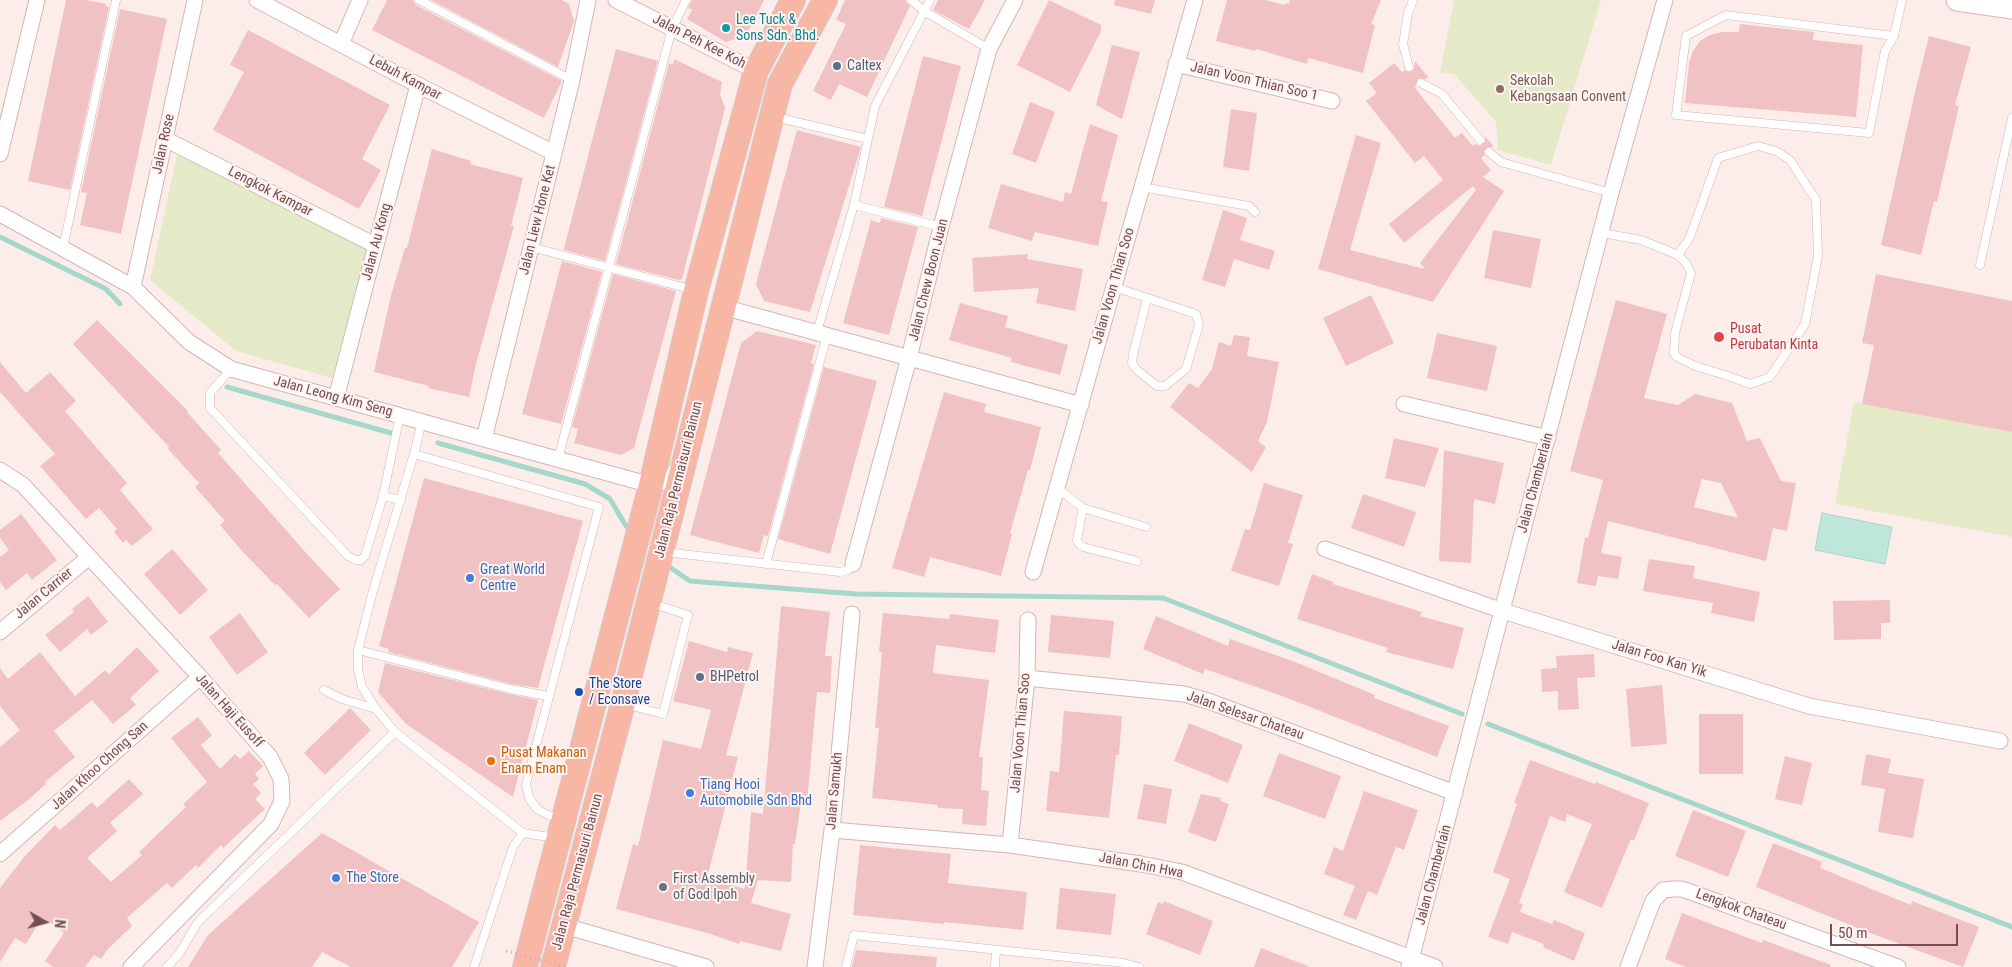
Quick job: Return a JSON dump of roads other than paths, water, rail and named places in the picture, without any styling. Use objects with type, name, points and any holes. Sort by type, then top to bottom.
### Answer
[{"type":"main road","name":"Jalan Raja Permaisuri Bainun","points":[[524,967],[651,485],[696,291],[756,70],[793,0]]},
{"type":"main road","name":"Jalan Raja Permaisuri Bainun","points":[[553,967],[623,704],[780,84],[825,0]]},
{"type":"street","points":[[0,154],[37,0]]},
{"type":"street","name":"Jalan Rose","points":[[133,287],[195,0]]},
{"type":"street","name":"Lebuh Kampar","points":[[257,0],[418,86],[554,153]]},
{"type":"street","points":[[341,44],[360,0]]},
{"type":"street","name":"Jalan Liew Hone Ket","points":[[484,439],[572,80],[588,0]]},
{"type":"street","name":"Jalan Peh Kee Koh","points":[[616,0],[756,70]]},
{"type":"street","name":"Jalan Chew Boon Juan","points":[[853,564],[910,358],[941,227],[989,49],[1015,0]]},
{"type":"street","name":"Jalan Voon Thian Soo","points":[[1033,572],[1195,0]]},
{"type":"street","name":"Jalan Chamberlain","points":[[1411,963],[1611,193],[1665,0]]},
{"type":"street","points":[[1957,0],[2012,8]]},
{"type":"street","name":"Jalan Voon Thian Soo 1","points":[[1176,64],[1332,100]]},
{"type":"street","name":"Jalan Au Kong","points":[[336,398],[418,86]]},
{"type":"street","name":"Lengkok Kampar","points":[[165,140],[375,245]]},
{"type":"street","name":"Jalan Leong Kim Seng","points":[[0,214],[133,287],[189,342],[231,369],[651,485]]},
{"type":"street","points":[[723,307],[1081,405]]},
{"type":"street","points":[[1404,404],[1548,438]]},
{"type":"street","points":[[651,485],[666,481],[673,476],[687,447]]},
{"type":"street","name":"Jalan Haji Eusoff","points":[[0,470],[23,485],[200,678],[270,756],[281,779],[282,801],[271,824],[131,967]]},
{"type":"street","name":"Jalan Foo Kan Yik","points":[[1325,549],[1503,611],[1809,706],[2000,741]]},
{"type":"street","name":"Jalan Carrier","points":[[0,632],[89,557]]},
{"type":"street","name":"Jalan Samukh","points":[[815,967],[832,830],[852,614]]},
{"type":"street","name":"Jalan Voon Thian Soo","points":[[1010,845],[1027,678],[1028,620]]},
{"type":"street","name":"Jalan Khoo Chong San","points":[[0,854],[200,678]]},
{"type":"street","name":"Jalan Selesar Chateau","points":[[1027,678],[1184,694],[1211,702],[1455,793]]},
{"type":"street","name":"Jalan Chin Hwa","points":[[832,830],[1010,845],[1142,864],[1182,872],[1411,963],[1435,967]]},
{"type":"street","name":"Lengkok Chateau","points":[[1628,967],[1653,901],[1663,890],[1682,889],[1898,967]]},
{"type":"street","points":[[565,926],[706,967]]},
{"type":"lane","points":[[63,248],[116,0]]},
{"type":"lane","points":[[419,0],[572,80]]},
{"type":"lane","points":[[558,459],[672,29],[686,0]]},
{"type":"lane","points":[[912,0],[924,11],[989,49]]},
{"type":"lane","points":[[766,564],[854,205],[875,106],[930,0]]},
{"type":"lane","points":[[1409,67],[1402,44],[1408,13],[1413,0]]},
{"type":"lane","points":[[1894,36],[1726,15],[1686,36],[1676,115],[1869,132],[1885,51],[1894,36],[1902,0]]},
{"type":"lane","points":[[1421,83],[1442,94],[1480,140]]},
{"type":"lane","points":[[772,116],[868,139]]},
{"type":"lane","points":[[1980,265],[2012,118]]},
{"type":"lane","points":[[1602,233],[1641,240],[1678,255],[1686,263],[1691,273],[1675,333],[1674,353],[1677,357],[1696,366],[1750,384],[1770,377],[1805,324],[1818,256],[1816,200],[1790,160],[1776,151],[1758,146],[1718,158],[1690,237],[1678,255]]},
{"type":"lane","points":[[1489,152],[1501,162],[1611,193]]},
{"type":"lane","points":[[1142,188],[1249,206],[1255,212]]},
{"type":"lane","points":[[854,205],[941,227]]},
{"type":"lane","points":[[531,247],[696,291]]},
{"type":"lane","points":[[1114,287],[1196,314],[1199,325],[1186,369],[1165,386],[1157,386],[1137,370],[1132,363],[1147,299]]},
{"type":"lane","points":[[231,369],[210,393],[210,408],[348,556],[356,560],[361,560],[366,556],[383,496],[400,415]]},
{"type":"lane","points":[[422,421],[358,650],[358,669],[362,687],[376,709],[395,732],[524,833],[561,831]]},
{"type":"lane","points":[[414,454],[599,507],[526,784],[529,798],[538,810],[561,831]]},
{"type":"lane","points":[[1057,488],[1083,508],[1146,527]]},
{"type":"lane","points":[[383,496],[401,500]]},
{"type":"lane","points":[[1083,508],[1079,544],[1083,547],[1137,561]]},
{"type":"lane","points":[[661,552],[840,572],[848,570],[853,564]]},
{"type":"lane","points":[[623,704],[663,714],[688,615],[648,603]]},
{"type":"lane","points":[[358,650],[510,689],[548,696]]},
{"type":"lane","points":[[324,690],[342,699],[376,709]]},
{"type":"lane","points":[[168,967],[179,954],[198,922],[395,732]]},
{"type":"lane","points":[[474,967],[514,848],[524,833]]},
{"type":"lane","points":[[846,967],[854,935],[1139,967]]},
{"type":"lane","points":[[995,967],[996,950]]},
{"type":"water","points":[[1822,513],[1892,527],[1885,564],[1815,550]]},
{"type":"waterway","points":[[0,237],[106,289],[120,304]]},
{"type":"waterway","points":[[227,387],[391,433]]},
{"type":"waterway","points":[[438,443],[585,484],[610,499],[626,526]]},
{"type":"waterway","points":[[671,568],[690,581],[856,594],[1163,598],[1462,714]]},
{"type":"waterway","points":[[1488,724],[2012,927]]},
{"type":"place","name":"Lee Tuck & Sons Sdn. Bhd.","points":[[726,28]]},
{"type":"place","name":"Caltex","points":[[837,66]]},
{"type":"place","name":"Sekolah Kebangsaan Convent","points":[[1500,89]]},
{"type":"place","name":"Pusat Perubatan Kinta","points":[[1719,337]]},
{"type":"place","name":"Great World Centre","points":[[470,578]]},
{"type":"place","name":"BHPetrol","points":[[700,677]]},
{"type":"place","name":"The Store / Econsave","points":[[579,692]]},
{"type":"place","name":"Pusat Makanan Enam Enam","points":[[491,761]]},
{"type":"place","name":"Tiang Hooi Automobile Sdn Bhd","points":[[690,793]]},
{"type":"place","name":"The Store","points":[[336,878]]},
{"type":"place","name":"First Assembly of God Ipoh","points":[[663,887]]}]
